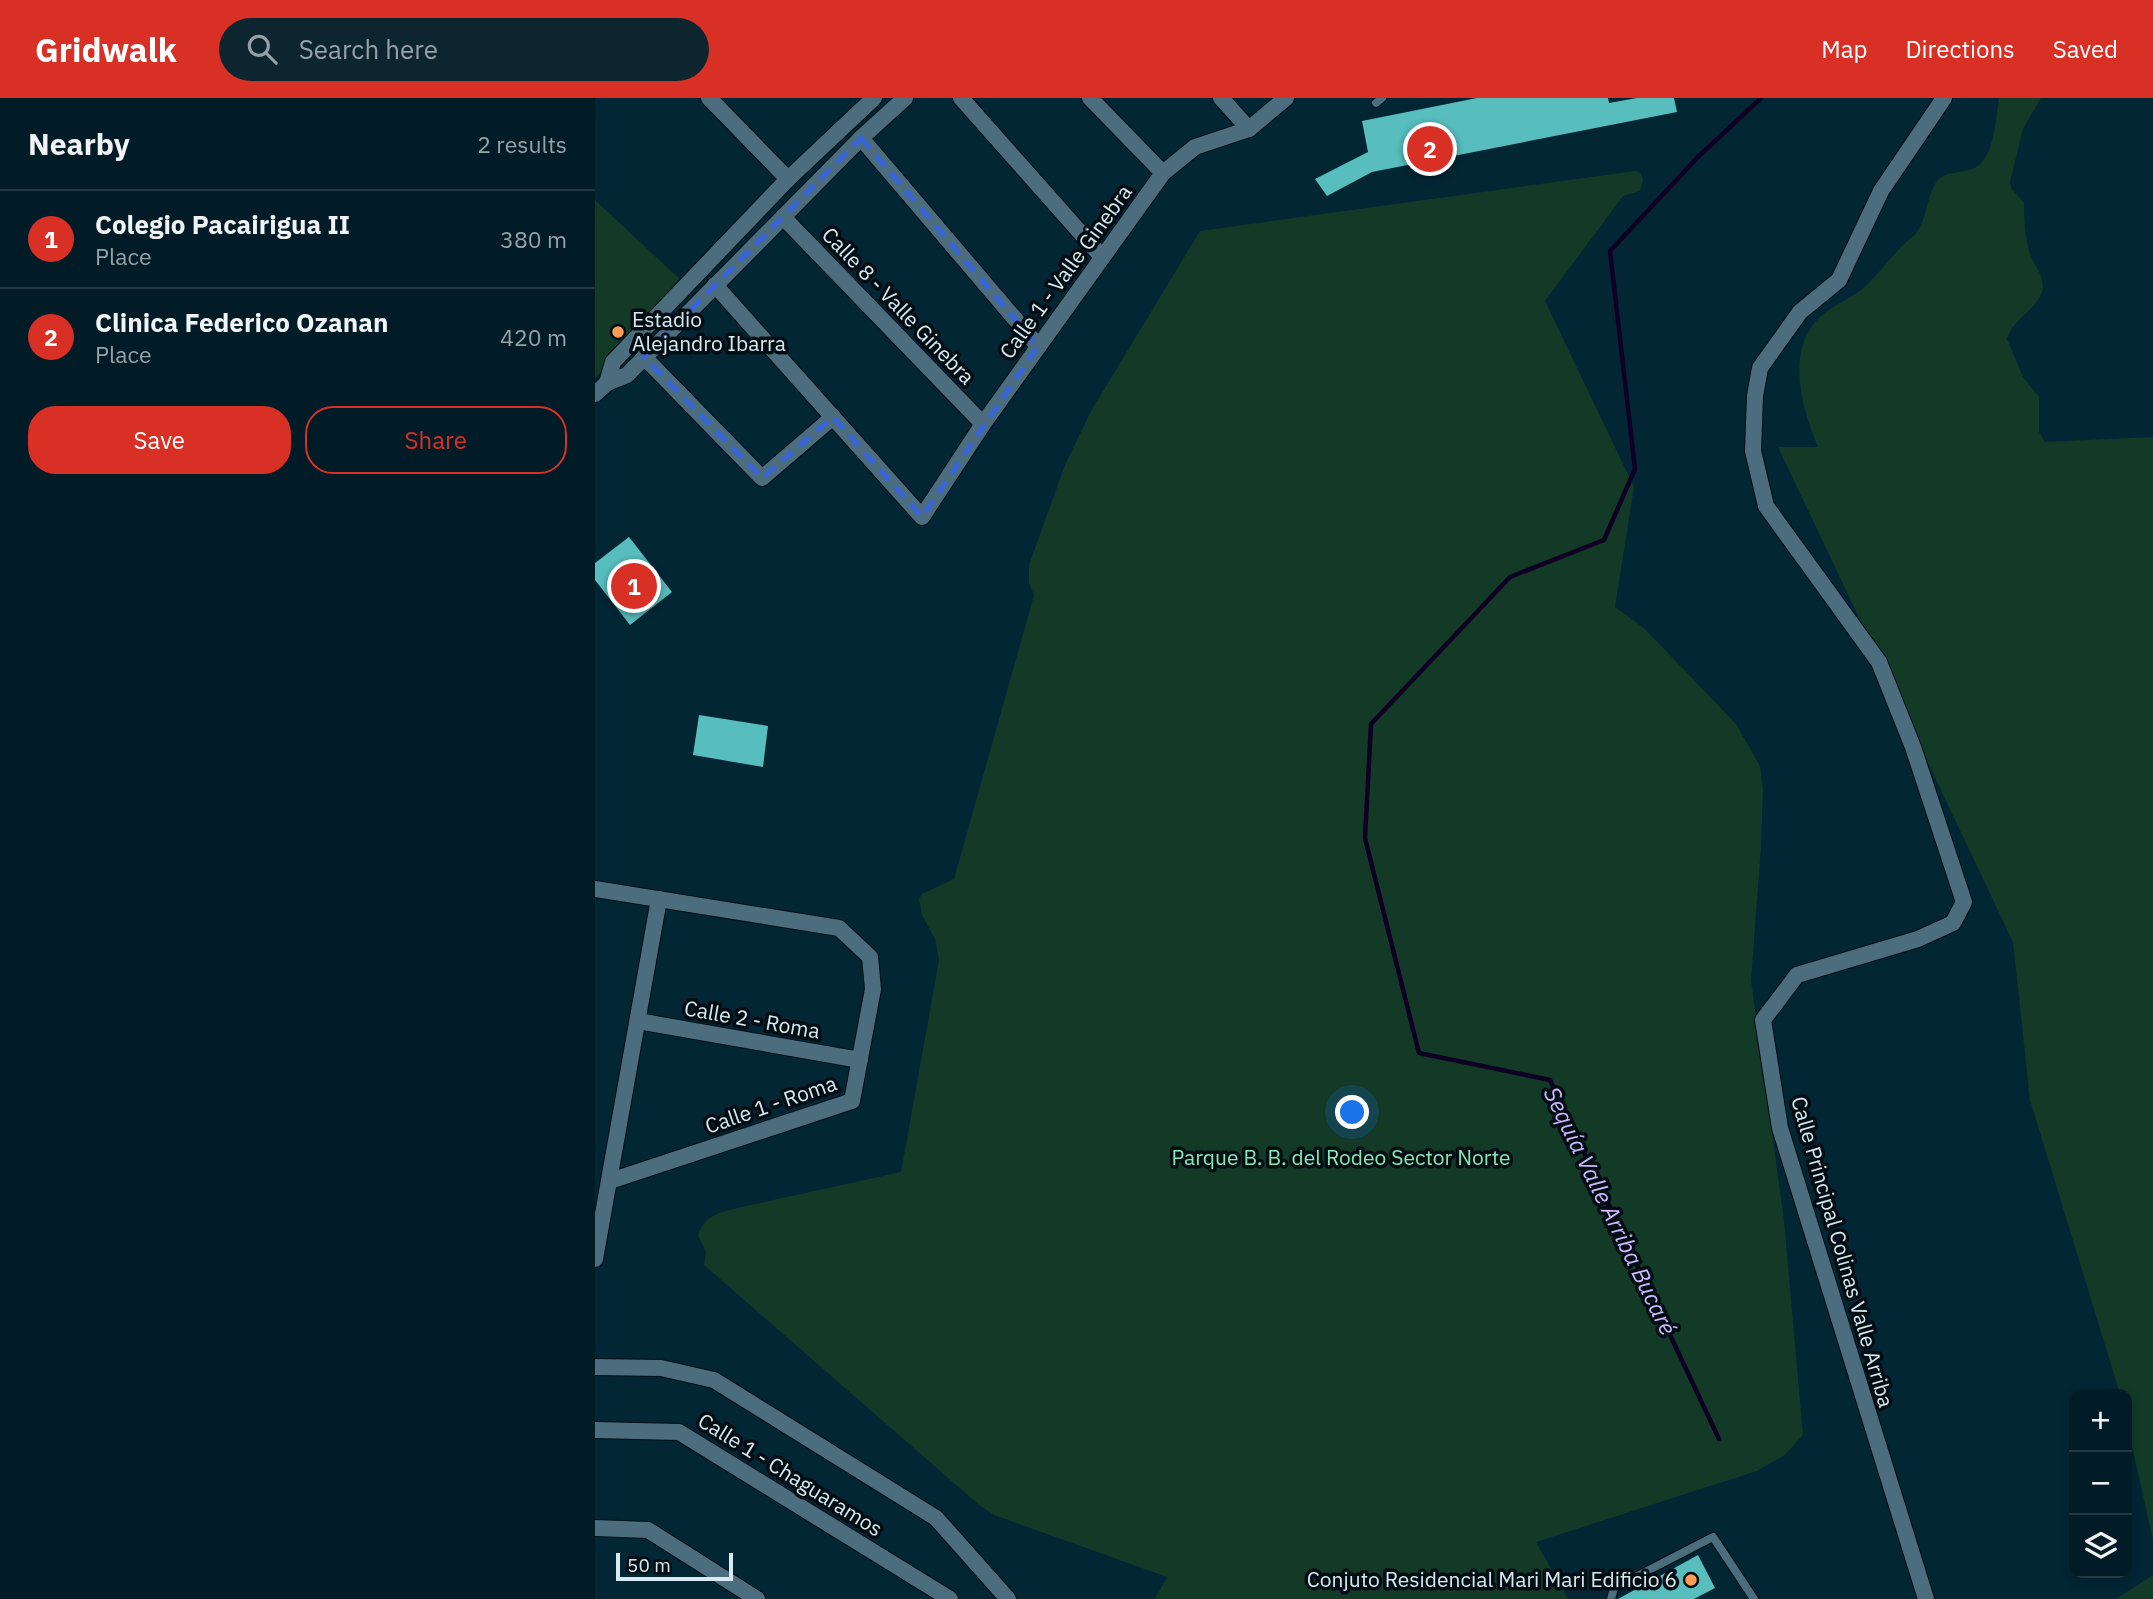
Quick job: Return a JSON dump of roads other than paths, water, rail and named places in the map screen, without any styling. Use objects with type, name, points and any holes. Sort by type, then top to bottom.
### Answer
[{"type":"street","points":[[709,98],[788,179]]},
{"type":"street","points":[[848,98],[860,111]]},
{"type":"street","points":[[600,385],[613,362],[788,179],[874,98]]},
{"type":"street","points":[[600,385],[627,375],[861,138],[905,98]]},
{"type":"street","points":[[961,98],[1102,257]]},
{"type":"street","points":[[1090,98],[1163,173]]},
{"type":"street","points":[[1221,98],[1249,129]]},
{"type":"street","name":"Calle 1 - Valle Ginebra","points":[[832,417],[922,517],[983,424],[1163,173],[1195,147],[1249,129],[1286,98]]},
{"type":"street","name":"Calle Principal Colinas Valle Arriba","points":[[1926,1599],[1780,1128],[1763,1020],[1797,975],[1918,939],[1953,923],[1964,902],[1913,747],[1879,662],[1766,506],[1753,451],[1755,396],[1760,368],[1800,312],[1839,280],[1881,191],[1944,98]]},
{"type":"street","points":[[861,138],[1038,346]]},
{"type":"street","name":"Calle 8 - Valle Ginebra","points":[[783,217],[983,424]]},
{"type":"street","points":[[644,357],[762,478],[832,417],[715,285]]},
{"type":"street","name":"Calle 1 - Roma","points":[[595,889],[839,928],[870,957],[873,989],[852,1101],[610,1181]]},
{"type":"street","points":[[595,1259],[659,899]]},
{"type":"street","name":"Calle 2 - Roma","points":[[638,1021],[860,1060]]},
{"type":"street","points":[[595,1367],[660,1368],[714,1380],[936,1518],[1008,1599]]},
{"type":"street","name":"Calle 1 - Chaguaramos","points":[[595,1430],[680,1432],[950,1599]]},
{"type":"street","points":[[595,1528],[648,1530],[757,1599]]},
{"type":"lane","points":[[1611,1599],[1614,1588],[1713,1537],[1754,1599]]},
{"type":"waterway","name":"Sequía Valle Arriba Bucaré","points":[[1719,1439],[1550,1080],[1419,1053],[1365,838],[1371,724],[1510,577],[1604,540],[1635,469],[1610,251],[1698,157],[1761,98]]},
{"type":"place","name":"Clinica Federico Ozanan","points":[[1430,149]]},
{"type":"place","name":"Estadio Alejandro Ibarra","points":[[618,332]]},
{"type":"place","name":"Colegio Pacairigua II","points":[[634,586]]},
{"type":"place","name":"Conjuto Residencial Mari Mari Edificio 6","points":[[1691,1580]]},
{"type":"park label","name":"Parque B. B. del Rodeo Sector Norte","points":[[1341,1158]]}]
